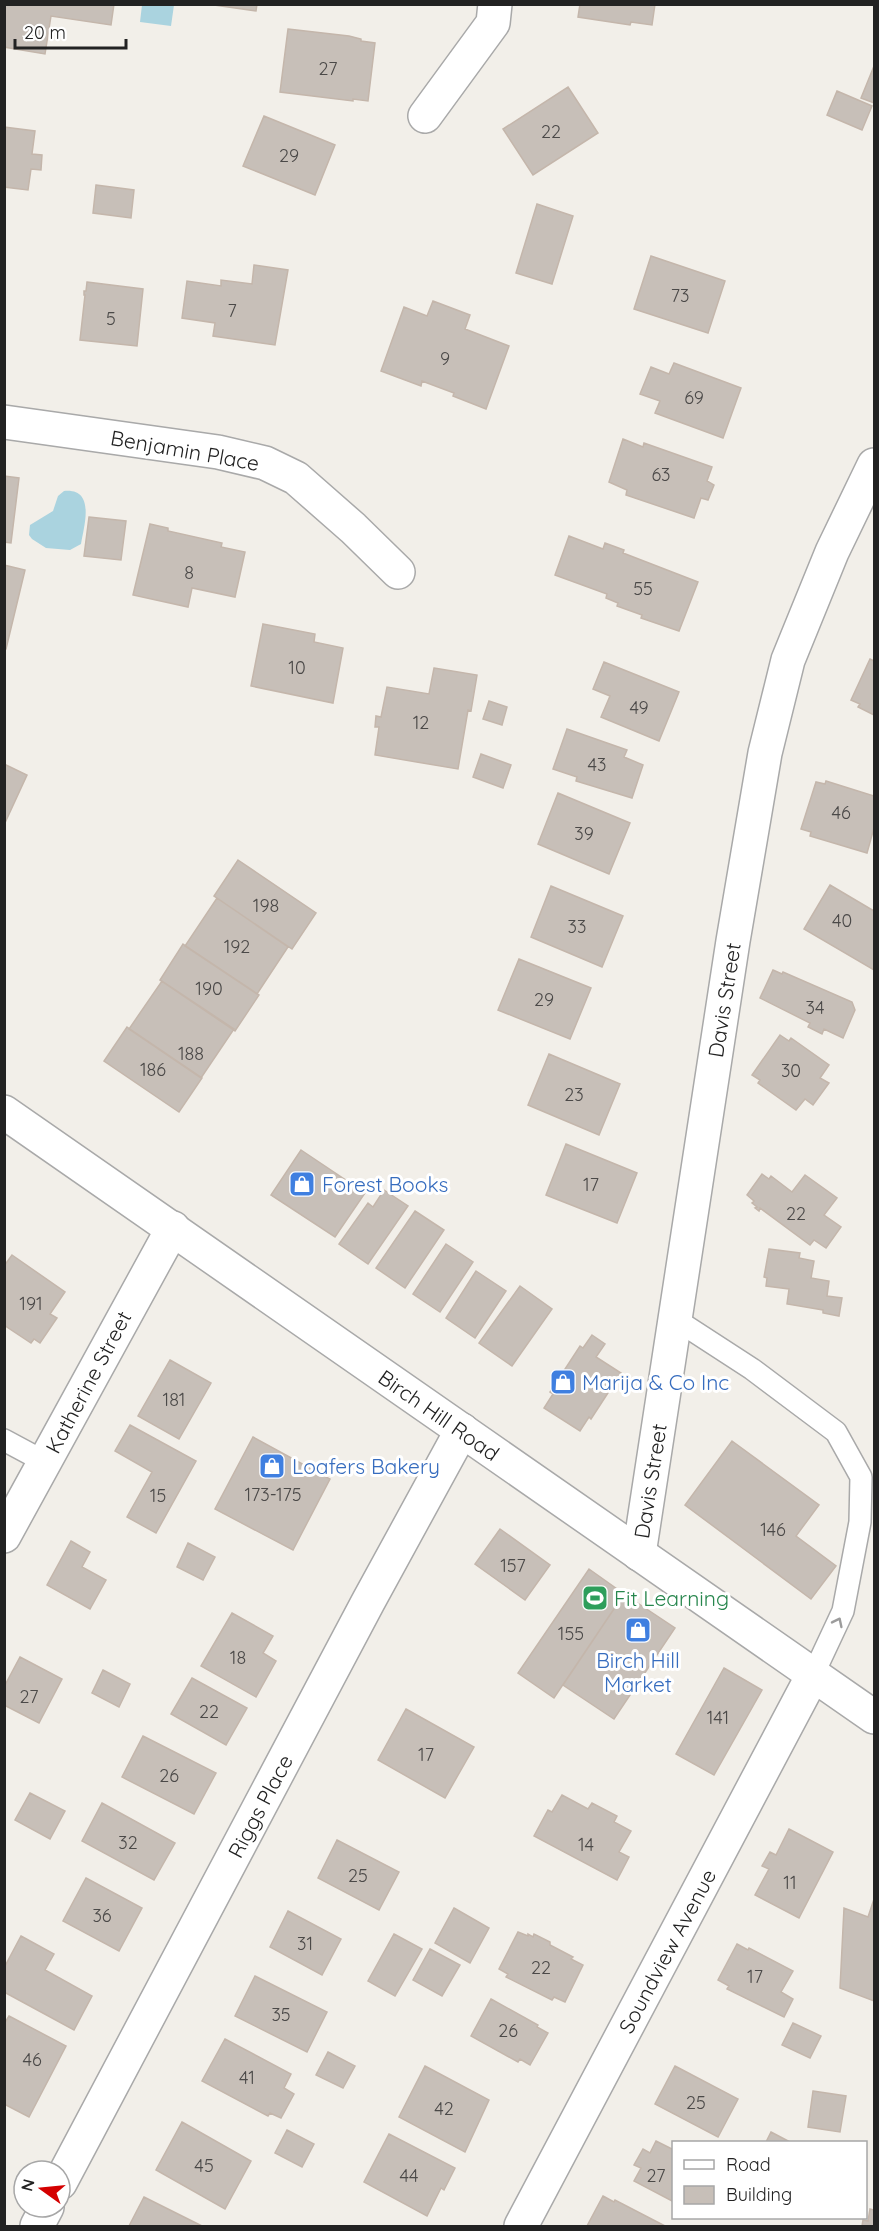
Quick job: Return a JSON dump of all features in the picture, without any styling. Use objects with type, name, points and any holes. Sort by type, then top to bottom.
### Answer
[{"type":"street","points":[[425,116],[493,23],[495,4]]},
{"type":"street","name":"Benjamin Place","points":[[4,422],[219,452],[265,463],[296,478],[353,528],[398,572]]},
{"type":"street","name":"Davis Street","points":[[639,1554],[733,941],[765,753],[788,660],[832,552],[874,465]]},
{"type":"street","name":"Birch Hill Road","points":[[4,1112],[874,1718]]},
{"type":"street","name":"Katherine Street","points":[[4,1536],[173,1228]]},
{"type":"street","name":"Riggs Place","points":[[72,2160],[368,1602],[462,1430]]},
{"type":"street","name":"Soundview Avenue","points":[[521,2226],[813,1675]]},
{"type":"lane","points":[[675,1319],[752,1369],[836,1432],[861,1477],[860,1522],[843,1611],[813,1675]]},
{"type":"lane","points":[[4,1440],[45,1462]]},
{"type":"water","points":[[142,5],[174,5],[171,26],[140,22]]},
{"type":"water","points":[[64,491],[81,495],[84,502],[86,510],[81,544],[70,550],[46,548],[29,535],[30,525],[53,511],[58,496]]},
{"type":"building","points":[[4,4],[114,4],[111,25],[51,16],[45,54],[4,47]]},
{"type":"building","points":[[207,4],[257,4],[256,11]]},
{"type":"building","points":[[580,4],[655,4],[652,25],[631,22],[630,25],[578,17]]},
{"type":"building","points":[[288,29],[349,36],[375,43],[368,101],[280,92]]},
{"type":"building","points":[[874,66],[874,103],[861,98]]},
{"type":"building","points":[[568,87],[598,133],[533,175],[503,129]]},
{"type":"building","points":[[837,91],[872,106],[862,130],[827,115]]},
{"type":"building","points":[[264,116],[335,145],[315,195],[243,166]]},
{"type":"building","points":[[4,127],[35,131],[32,154],[42,155],[41,170],[31,169],[28,190],[4,187]]},
{"type":"building","points":[[96,185],[134,190],[131,218],[93,213]]},
{"type":"building","points":[[537,204],[573,216],[552,284],[516,273]]},
{"type":"building","points":[[651,256],[725,281],[708,333],[634,309]]},
{"type":"building","points":[[254,265],[288,270],[275,345],[213,336],[215,323],[182,318],[187,281],[221,286],[221,280],[252,284]]},
{"type":"building","points":[[87,282],[143,289],[137,346],[80,340],[84,291],[86,291]]},
{"type":"building","points":[[433,301],[470,315],[465,329],[509,346],[486,409],[453,396],[454,393],[422,381],[421,386],[381,371],[404,307],[427,316]]},
{"type":"building","points":[[674,363],[741,388],[723,438],[655,413],[660,401],[640,394],[651,367],[669,374]]},
{"type":"building","points":[[623,439],[643,447],[644,443],[712,467],[707,481],[714,485],[708,500],[701,498],[694,518],[626,495],[627,490],[609,482]]},
{"type":"building","points":[[4,476],[19,478],[11,543],[4,542]]},
{"type":"building","points":[[89,517],[126,521],[121,560],[84,556]]},
{"type":"building","points":[[150,524],[168,528],[168,531],[222,543],[221,547],[245,552],[235,597],[192,588],[188,607],[133,595]]},
{"type":"building","points":[[569,536],[603,549],[605,543],[624,550],[623,553],[698,582],[679,631],[641,618],[642,615],[617,606],[618,603],[606,598],[607,594],[555,575]]},
{"type":"building","points":[[4,565],[25,570],[6,649],[4,649]]},
{"type":"building","points":[[263,624],[315,634],[314,642],[343,648],[333,703],[251,686]]},
{"type":"building","points":[[870,659],[874,661],[874,715],[858,707],[860,704],[851,700]]},
{"type":"building","points":[[604,662],[679,692],[659,741],[601,717],[610,696],[593,689]]},
{"type":"building","points":[[434,668],[477,675],[471,711],[468,710],[458,769],[375,755],[379,727],[375,727],[376,716],[381,717],[387,687],[429,694]]},
{"type":"building","points":[[489,701],[507,707],[502,725],[483,719]]},
{"type":"building","points":[[567,729],[627,750],[624,757],[643,765],[632,798],[576,781],[577,777],[553,769]]},
{"type":"building","points":[[481,754],[511,765],[503,788],[473,777]]},
{"type":"building","points":[[4,764],[27,775],[4,825]]},
{"type":"building","points":[[826,781],[874,796],[874,828],[867,853],[810,836],[811,832],[801,829],[816,782],[825,784]]},
{"type":"building","points":[[558,793],[630,823],[609,874],[538,844]]},
{"type":"building","points":[[238,860],[316,913],[292,949],[214,896]]},
{"type":"building","points":[[830,885],[874,911],[874,970],[804,929]]},
{"type":"building","points":[[551,886],[623,916],[602,967],[531,937]]},
{"type":"building","points":[[217,898],[288,947],[257,994],[185,946]]},
{"type":"building","points":[[183,944],[259,995],[235,1031],[160,980]]},
{"type":"building","points":[[519,959],[591,988],[570,1039],[498,1010]]},
{"type":"building","points":[[773,970],[782,974],[783,972],[852,1002],[855,1010],[843,1038],[824,1029],[822,1034],[808,1027],[810,1023],[760,998]]},
{"type":"building","points":[[162,981],[234,1029],[201,1078],[129,1029]]},
{"type":"building","points":[[127,1027],[202,1078],[179,1112],[104,1061]]},
{"type":"building","points":[[780,1035],[789,1041],[791,1038],[829,1065],[820,1078],[829,1083],[813,1105],[805,1099],[796,1110],[758,1083],[760,1080],[752,1075]]},
{"type":"building","points":[[549,1054],[620,1084],[599,1135],[528,1105]]},
{"type":"building","points":[[566,1144],[637,1173],[617,1223],[546,1195]]},
{"type":"building","points":[[301,1150],[365,1193],[335,1237],[271,1195]]},
{"type":"building","points":[[762,1174],[769,1179],[771,1176],[792,1192],[805,1175],[837,1198],[824,1215],[841,1227],[826,1248],[814,1240],[810,1245],[760,1208],[759,1211],[755,1208],[757,1207],[752,1203],[754,1201],[747,1195]]},
{"type":"building","points":[[384,1190],[408,1206],[368,1264],[339,1244],[368,1203],[373,1207]]},
{"type":"building","points":[[415,1211],[444,1230],[405,1288],[376,1268]]},
{"type":"building","points":[[446,1244],[473,1262],[440,1312],[413,1294]]},
{"type":"building","points":[[769,1249],[800,1253],[799,1258],[814,1261],[811,1278],[829,1281],[827,1296],[842,1298],[839,1316],[823,1313],[823,1310],[787,1304],[789,1289],[766,1286],[767,1278],[764,1277]]},
{"type":"building","points":[[12,1255],[65,1292],[50,1314],[57,1318],[40,1343],[34,1339],[31,1343],[4,1325],[4,1266]]},
{"type":"building","points":[[476,1271],[506,1291],[475,1338],[446,1318]]},
{"type":"building","points":[[520,1286],[552,1309],[512,1366],[479,1343]]},
{"type":"building","points":[[592,1335],[605,1344],[596,1357],[621,1373],[591,1419],[589,1417],[580,1431],[544,1408],[553,1394],[550,1392],[580,1346],[583,1348]]},
{"type":"building","points":[[170,1360],[211,1383],[179,1439],[138,1416]]},
{"type":"building","points":[[130,1425],[196,1461],[156,1533],[127,1517],[152,1472],[115,1451]]},
{"type":"building","points":[[253,1437],[330,1479],[293,1550],[215,1509]]},
{"type":"building","points":[[732,1441],[819,1505],[796,1536],[836,1566],[811,1599],[685,1505]]},
{"type":"building","points":[[500,1529],[550,1565],[525,1600],[475,1564]]},
{"type":"building","points":[[71,1541],[90,1552],[82,1567],[106,1580],[90,1609],[47,1585]]},
{"type":"building","points":[[188,1543],[215,1557],[203,1580],[177,1567]]},
{"type":"building","points":[[589,1569],[624,1594],[554,1698],[518,1673]]},
{"type":"building","points":[[624,1594],[675,1628],[614,1719],[563,1685]]},
{"type":"building","points":[[232,1613],[273,1636],[263,1653],[276,1661],[256,1697],[201,1666]]},
{"type":"building","points":[[20,1657],[62,1679],[39,1723],[4,1705],[4,1687]]},
{"type":"building","points":[[724,1668],[762,1690],[714,1775],[676,1754]]},
{"type":"building","points":[[103,1670],[130,1684],[119,1707],[92,1693]]},
{"type":"building","points":[[192,1678],[247,1708],[226,1745],[171,1714]]},
{"type":"building","points":[[406,1709],[474,1747],[445,1798],[378,1760]]},
{"type":"building","points":[[143,1736],[216,1773],[194,1814],[122,1777]]},
{"type":"building","points":[[30,1793],[65,1811],[50,1839],[15,1820]]},
{"type":"building","points":[[562,1795],[588,1809],[592,1803],[617,1816],[614,1822],[631,1831],[619,1852],[629,1857],[617,1880],[534,1836],[548,1810],[552,1812]]},
{"type":"building","points":[[102,1803],[175,1843],[154,1880],[82,1841]]},
{"type":"building","points":[[789,1829],[833,1852],[799,1918],[755,1895],[769,1869],[762,1866],[770,1852],[776,1855]]},
{"type":"building","points":[[337,1840],[399,1872],[379,1910],[318,1878]]},
{"type":"building","points":[[86,1878],[142,1908],[119,1951],[63,1921]]},
{"type":"building","points":[[874,1899],[874,2001],[840,1988],[844,1908],[868,1917]]},
{"type":"building","points":[[454,1908],[489,1928],[470,1963],[435,1943]]},
{"type":"building","points":[[288,1911],[341,1939],[322,1975],[270,1947]]},
{"type":"building","points":[[518,1932],[533,1937],[534,1934],[550,1942],[550,1945],[583,1965],[565,2002],[554,1997],[552,2000],[506,1977],[508,1974],[499,1969]]},
{"type":"building","points":[[394,1934],[422,1949],[395,1996],[368,1981]]},
{"type":"building","points":[[21,1936],[54,1954],[45,1970],[92,1996],[74,2030],[4,1992],[4,1968]]},
{"type":"building","points":[[737,1944],[793,1971],[781,1992],[793,1999],[784,2017],[727,1989],[729,1986],[718,1980]]},
{"type":"building","points":[[430,1949],[460,1965],[442,1996],[413,1980]]},
{"type":"building","points":[[255,1976],[327,2012],[307,2052],[235,2016]]},
{"type":"building","points":[[491,1999],[548,2033],[530,2065],[520,2059],[518,2062],[471,2036]]},
{"type":"building","points":[[9,2016],[66,2046],[29,2117],[4,2104],[4,2024]]},
{"type":"building","points":[[793,2023],[821,2036],[810,2058],[782,2045]]},
{"type":"building","points":[[225,2039],[291,2074],[284,2088],[294,2094],[281,2118],[270,2113],[268,2116],[202,2081]]},
{"type":"building","points":[[328,2052],[355,2066],[343,2088],[316,2075]]},
{"type":"building","points":[[425,2066],[489,2100],[465,2152],[399,2117]]},
{"type":"building","points":[[675,2066],[738,2099],[718,2137],[655,2104]]},
{"type":"building","points":[[813,2091],[846,2096],[840,2132],[808,2127]]},
{"type":"building","points":[[182,2122],[251,2161],[225,2209],[156,2170]]},
{"type":"building","points":[[287,2130],[314,2144],[302,2167],[275,2153]]},
{"type":"building","points":[[771,2132],[788,2141],[766,2141]]},
{"type":"building","points":[[389,2134],[455,2168],[444,2190],[441,2188],[427,2216],[364,2182]]},
{"type":"building","points":[[656,2141],[672,2149],[672,2201],[634,2181],[641,2168],[634,2165],[643,2149],[650,2153]]},
{"type":"building","points":[[603,2196],[614,2202],[615,2200],[665,2226],[587,2226]]},
{"type":"building","points":[[144,2197],[202,2226],[129,2226]]},
{"type":"building","points":[[870,2209],[874,2210],[874,2226],[862,2226],[863,2220],[868,2221]]},
{"type":"place","name":"Forest Books","points":[[302,1184]]},
{"type":"place","name":"Marija & Co Inc","points":[[563,1382]]},
{"type":"place","name":"Loafers Bakery","points":[[272,1466]]},
{"type":"place","name":"Fit Learning","points":[[595,1598]]},
{"type":"place","name":"Birch Hill Market","points":[[638,1630]]}]
